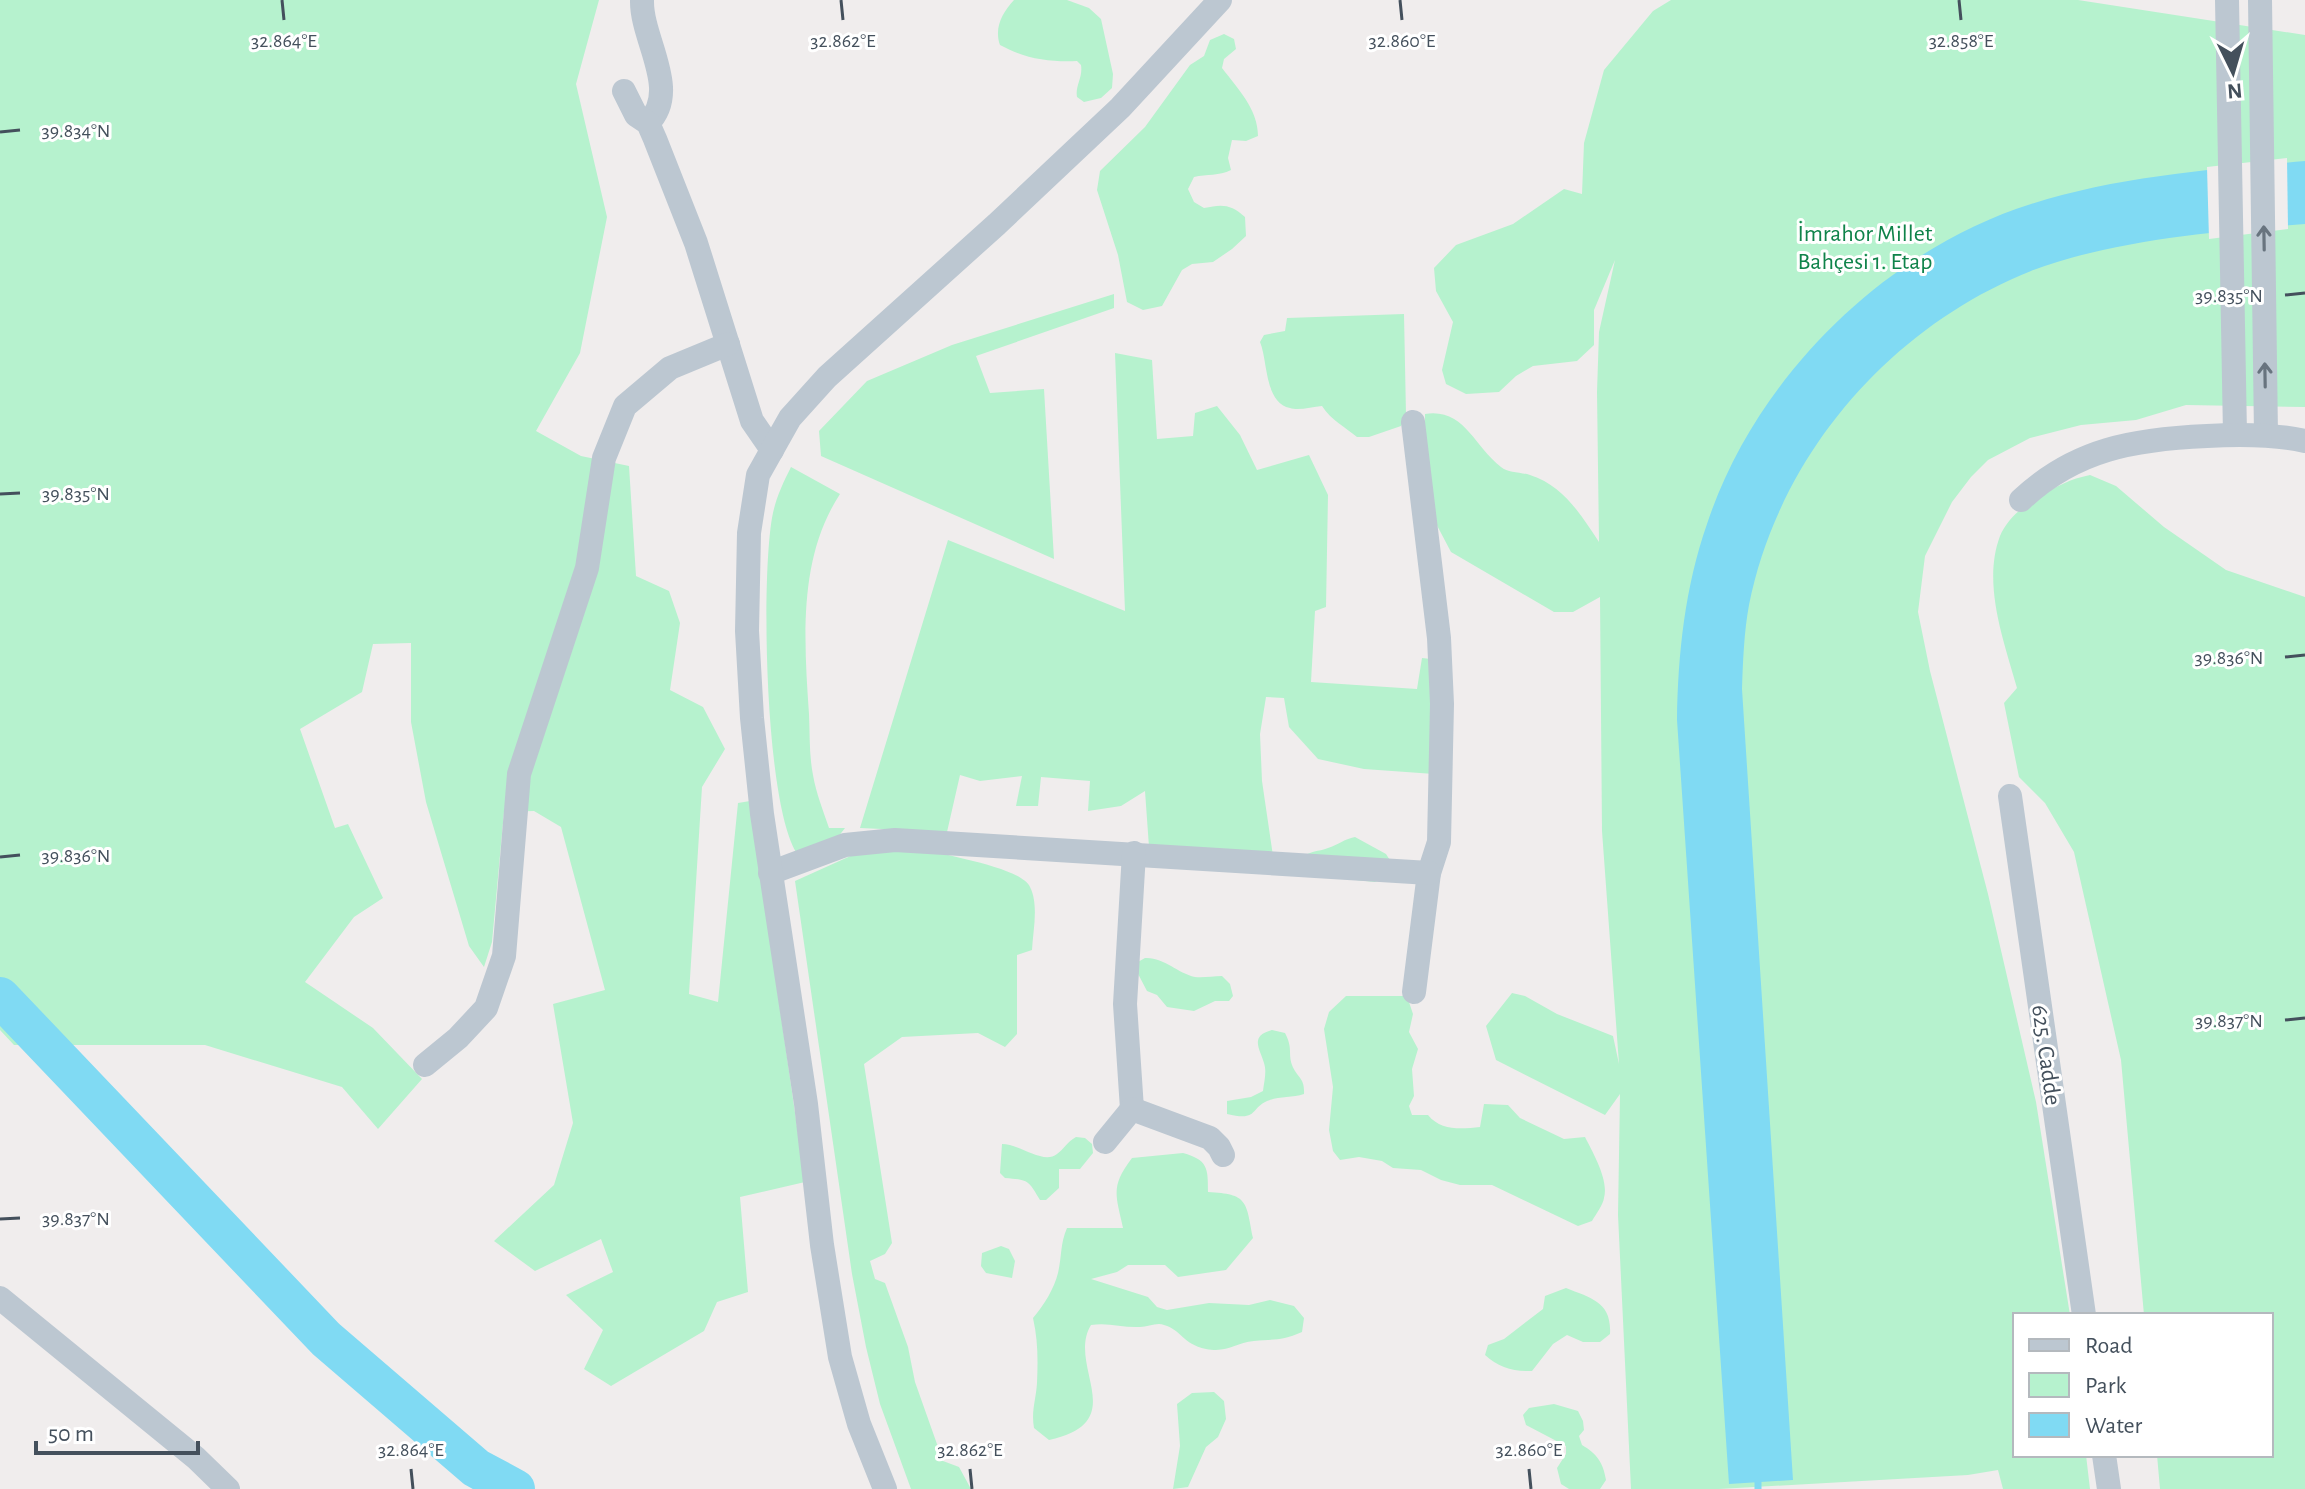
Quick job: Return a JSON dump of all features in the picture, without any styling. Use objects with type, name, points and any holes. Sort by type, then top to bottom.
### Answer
[{"type":"street","points":[[642,0],[662,95],[660,112],[648,123]]},
{"type":"street","points":[[885,1489],[859,1424],[840,1357],[822,1245],[806,1104],[770,873],[752,718],[747,631],[749,533],[758,475],[790,418],[827,377],[1120,108],[1220,0]]},
{"type":"street","points":[[2227,0],[2235,434]]},
{"type":"street","points":[[2260,0],[2266,435]]},
{"type":"street","points":[[624,91],[636,115],[648,123],[696,243],[752,421],[772,450]]},
{"type":"street","points":[[425,1065],[458,1038],[486,1008],[504,956],[519,774],[587,568],[604,458],[625,406],[670,368],[728,344]]},
{"type":"street","points":[[1413,422],[1439,638],[1442,704],[1439,842],[1429,873],[1414,992]]},
{"type":"street","points":[[2021,500],[2053,473],[2099,451],[2152,440],[2235,434],[2305,441]]},
{"type":"street","name":"625. Cadde","points":[[2010,796],[2084,1313]]},
{"type":"street","points":[[770,873],[845,845],[895,840],[1429,873]]},
{"type":"street","points":[[1105,1142],[1132,1109],[1125,1004],[1134,853]]},
{"type":"street","points":[[1132,1109],[1210,1138],[1223,1155]]},
{"type":"street","points":[[0,1298],[184,1449],[228,1489]]},
{"type":"street","points":[[2104,1457],[2109,1489]]},
{"type":"green space","points":[[0,0],[599,0],[576,84],[607,217],[580,353],[536,431],[581,456],[629,466],[636,576],[669,591],[680,623],[670,690],[703,707],[725,749],[702,787],[689,994],[718,1002],[738,803],[750,801],[805,1182],[740,1197],[748,1292],[717,1302],[704,1331],[611,1386],[584,1369],[603,1330],[566,1295],[613,1272],[601,1239],[535,1271],[494,1241],[554,1185],[573,1123],[553,1004],[605,990],[561,827],[534,811],[504,812],[492,942],[484,967],[469,946],[426,802],[411,722],[411,643],[373,644],[362,692],[300,729],[335,828],[348,824],[383,898],[354,917],[305,982],[373,1028],[422,1079],[378,1129],[342,1087],[205,1045],[14,1045],[0,1030]]},
{"type":"green space","points":[[1014,0],[1067,0],[1089,8],[1101,19],[1113,74],[1112,88],[1101,98],[1084,102],[1077,97],[1081,65],[1077,61],[1038,59],[1000,45],[1000,21]]},
{"type":"green space","name":"İmrahor Millet Bahçesi 1. Etap","points":[[1671,0],[2078,0],[2305,35],[2305,407],[2186,405],[2136,420],[2081,425],[2030,438],[1988,460],[1971,477],[1952,502],[1925,556],[1918,612],[2036,1102],[2070,1313],[2013,1313],[2013,1457],[2086,1457],[2090,1489],[2003,1489],[1998,1470],[1968,1475],[1719,1489],[1631,1489],[1618,1215],[1620,1094],[1605,1115],[1496,1060],[1486,1026],[1512,993],[1613,1036],[1619,1064],[1602,831],[1600,597],[1573,612],[1554,612],[1451,552],[1431,514],[1425,483],[1425,414],[1438,414],[1459,422],[1504,469],[1530,475],[1553,486],[1570,502],[1599,542],[1599,332],[1615,260],[1594,310],[1594,345],[1577,361],[1533,366],[1499,392],[1466,394],[1446,384],[1442,370],[1453,322],[1436,291],[1434,268],[1456,245],[1513,224],[1564,189],[1582,194],[1584,143],[1604,70],[1653,11]]},
{"type":"green space","points":[[1224,34],[1234,39],[1236,49],[1224,59],[1222,68],[1251,108],[1258,136],[1246,141],[1232,140],[1228,158],[1231,170],[1194,177],[1188,189],[1194,202],[1204,208],[1226,206],[1245,217],[1246,236],[1213,262],[1192,264],[1182,270],[1162,306],[1143,310],[1127,302],[1118,255],[1097,190],[1100,171],[1145,127],[1190,65],[1204,56],[1210,40]]},
{"type":"green space","points":[[1114,294],[1114,308],[976,356],[990,393],[1044,389],[1054,559],[821,456],[819,431],[867,381],[952,345]]},
{"type":"green space","points":[[1404,314],[1406,415],[1401,426],[1369,437],[1357,437],[1334,420],[1322,406],[1293,409],[1275,398],[1260,342],[1264,335],[1285,331],[1287,318]]},
{"type":"green space","points":[[1115,353],[1152,360],[1157,439],[1193,436],[1195,413],[1217,406],[1240,435],[1257,470],[1309,455],[1328,495],[1326,607],[1315,611],[1311,682],[1417,689],[1422,658],[1431,659],[1434,774],[1364,769],[1318,759],[1289,727],[1284,698],[1266,697],[1260,734],[1262,781],[1273,856],[1149,847],[1145,791],[1121,806],[1088,811],[1090,781],[1041,777],[1038,806],[1016,806],[1022,776],[980,781],[960,775],[947,832],[860,828],[948,540],[1125,611]]},
{"type":"green space","points":[[791,467],[840,494],[826,519],[810,572],[806,657],[814,782],[829,828],[845,828],[838,837],[796,852],[786,825],[778,787],[768,690],[767,638],[772,518]]},
{"type":"green space","points":[[2090,475],[2116,486],[2164,527],[2226,570],[2305,597],[2305,1489],[2160,1489],[2157,1457],[2273,1457],[2273,1313],[2144,1313],[2121,1060],[2074,852],[2045,803],[2019,777],[2004,703],[2017,688],[1994,593],[1995,554],[2000,536],[2011,518],[2033,500]]},
{"type":"green space","points":[[1355,837],[1386,854],[1393,865],[1389,875],[1375,882],[1356,880],[1301,858],[1308,854]]},
{"type":"green space","points":[[918,848],[1012,873],[1030,887],[1034,902],[1032,950],[1017,955],[1017,1034],[1005,1047],[978,1033],[902,1037],[864,1064],[892,1243],[885,1254],[870,1261],[875,1279],[885,1283],[943,1461],[959,1467],[971,1489],[911,1489],[880,1404],[852,1274],[795,881],[866,849]]},
{"type":"green space","points":[[1145,958],[1158,960],[1195,977],[1222,976],[1230,984],[1233,996],[1229,1001],[1215,1001],[1194,1011],[1167,1007],[1157,995],[1147,991],[1136,970],[1136,963]]},
{"type":"green space","points":[[1346,996],[1407,996],[1413,1014],[1409,1032],[1418,1049],[1412,1069],[1414,1096],[1409,1106],[1412,1115],[1428,1115],[1439,1124],[1452,1128],[1480,1127],[1484,1104],[1508,1105],[1520,1118],[1564,1139],[1585,1137],[1599,1167],[1605,1191],[1602,1204],[1592,1221],[1578,1226],[1492,1185],[1460,1185],[1421,1170],[1393,1168],[1382,1161],[1359,1157],[1340,1160],[1333,1151],[1329,1130],[1333,1087],[1324,1029],[1329,1012]]},
{"type":"green space","points":[[1272,1030],[1285,1033],[1292,1065],[1302,1081],[1304,1094],[1270,1100],[1250,1115],[1227,1114],[1227,1101],[1251,1097],[1263,1091],[1265,1070],[1258,1039]]},
{"type":"green space","points":[[1076,1137],[1085,1138],[1092,1144],[1093,1153],[1080,1169],[1059,1169],[1059,1188],[1046,1200],[1040,1200],[1027,1182],[1005,1178],[1000,1173],[1002,1144],[1051,1157]]},
{"type":"green space","points":[[1183,1153],[1205,1166],[1208,1192],[1231,1195],[1243,1202],[1253,1238],[1226,1270],[1178,1277],[1165,1265],[1128,1265],[1117,1272],[1091,1279],[1148,1297],[1157,1307],[1167,1310],[1209,1303],[1249,1305],[1270,1300],[1294,1306],[1304,1318],[1302,1332],[1214,1350],[1192,1344],[1175,1330],[1161,1324],[1143,1327],[1091,1325],[1085,1341],[1093,1407],[1087,1420],[1074,1432],[1049,1440],[1034,1428],[1037,1358],[1033,1318],[1056,1279],[1067,1228],[1123,1228],[1118,1207],[1118,1184],[1132,1158]]},
{"type":"green space","points":[[1001,1246],[1009,1249],[1015,1261],[1012,1278],[986,1273],[981,1266],[982,1253]]},
{"type":"green space","points":[[1566,1288],[1604,1308],[1610,1323],[1610,1334],[1600,1342],[1583,1342],[1567,1335],[1553,1344],[1532,1371],[1507,1368],[1485,1355],[1488,1345],[1504,1339],[1543,1309],[1545,1296]]},
{"type":"green space","points":[[1214,1392],[1224,1401],[1226,1419],[1218,1437],[1206,1447],[1188,1487],[1173,1489],[1180,1446],[1177,1404],[1192,1393]]},
{"type":"green space","points":[[1554,1404],[1578,1411],[1583,1421],[1584,1430],[1579,1436],[1582,1445],[1598,1459],[1605,1474],[1606,1480],[1600,1489],[1569,1489],[1561,1484],[1557,1468],[1566,1454],[1566,1446],[1526,1425],[1523,1415],[1529,1408]]},
{"type":"water","points":[[2305,161],[2305,224],[2166,238],[2062,260],[1980,295],[1932,326],[1888,362],[1848,403],[1814,448],[1786,497],[1764,550],[1749,605],[1742,689],[1793,1480],[1729,1484],[1677,720],[1681,645],[1688,596],[1699,548],[1729,470],[1757,419],[1792,371],[1832,326],[1877,287],[1926,253],[1977,225],[2064,194],[2132,180]]},
{"type":"pier","points":[[2287,158],[2288,229],[2209,239],[2207,167]]},
{"type":"waterway","points":[[0,997],[326,1339],[476,1468],[515,1489]]},
{"type":"waterway","points":[[1758,1482],[1758,1489]]}]
